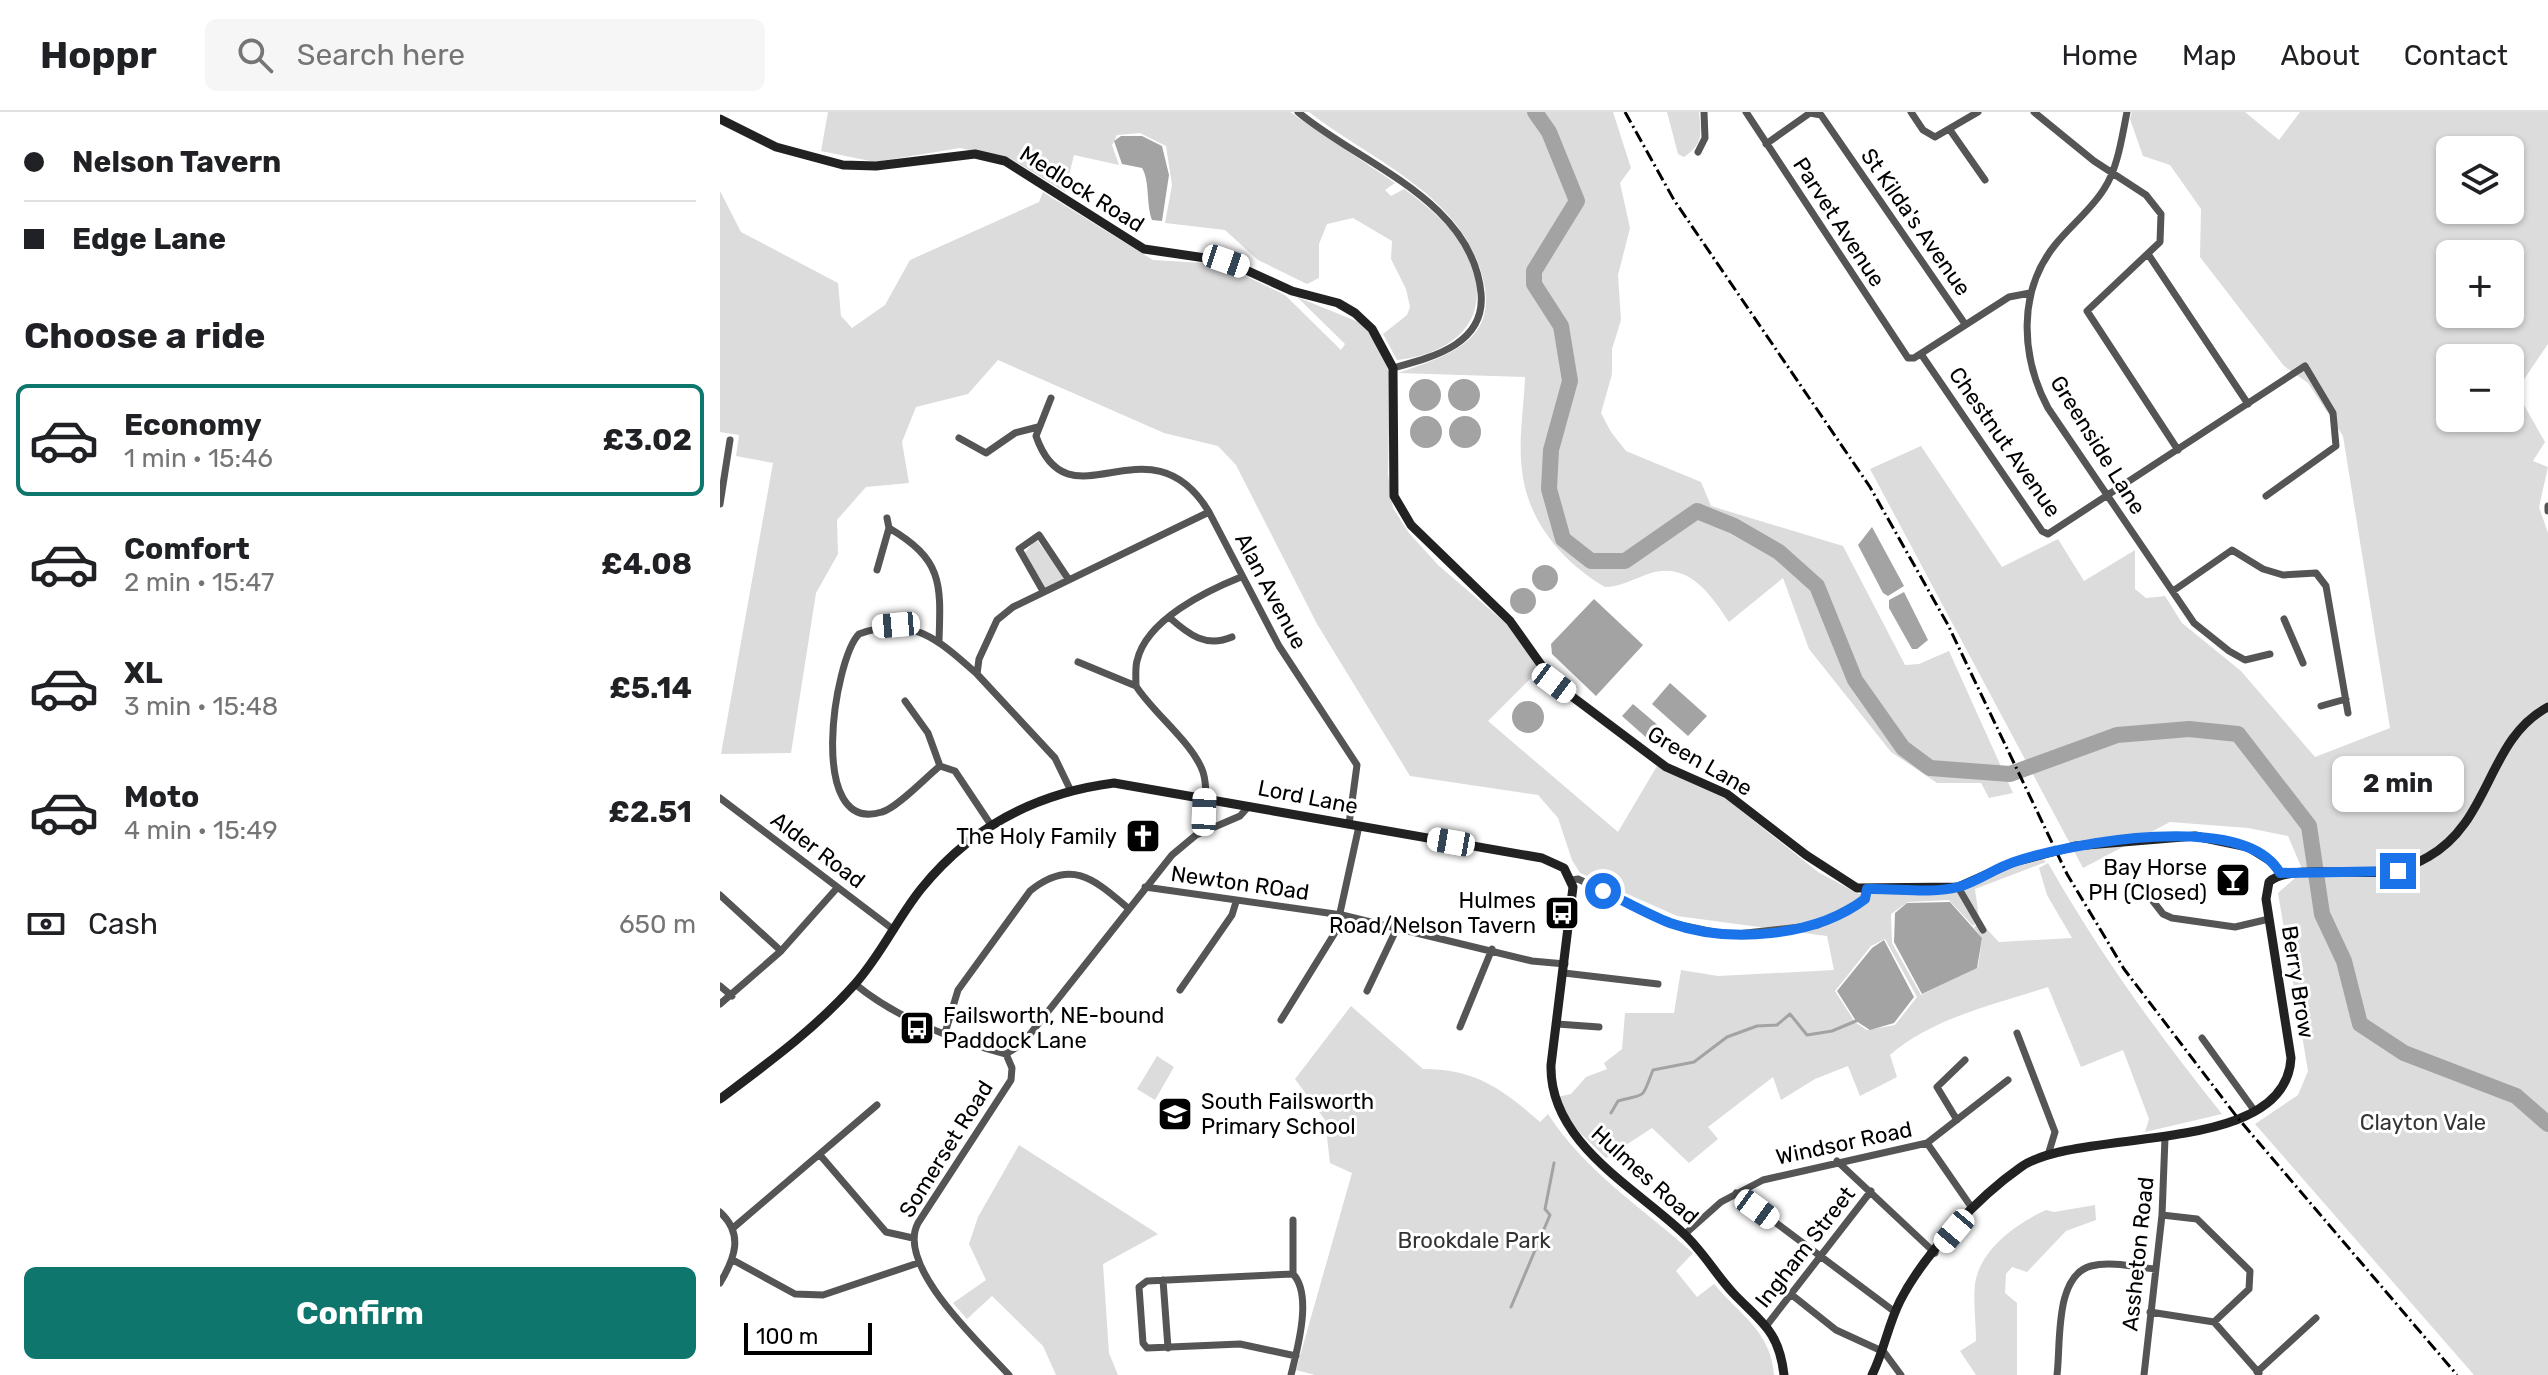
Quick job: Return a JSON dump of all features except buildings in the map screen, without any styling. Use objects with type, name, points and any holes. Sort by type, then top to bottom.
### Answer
[{"type":"street","points":[[1298,112],[1426,200],[1454,231],[1477,269],[1482,313],[1468,335],[1435,355],[1393,368]]},
{"type":"street","points":[[1698,152],[1705,138],[1704,112]]},
{"type":"street","name":"Parvet Avenue","points":[[1746,112],[1903,353],[1911,359],[1921,354]]},
{"type":"street","points":[[1911,112],[1923,130],[1932,136],[1950,130],[1978,112]]},
{"type":"street","points":[[2034,112],[2146,195],[2161,214],[2160,242],[2087,311],[2178,450]]},
{"type":"street","name":"Greenside Lane","points":[[2127,112],[2105,188],[2053,247],[2030,293],[2026,330],[2039,392],[2194,623],[2245,660],[2270,654]]},
{"type":"street","name":"St Kilda's Avenue","points":[[1766,144],[1810,113],[1821,115],[1965,324]]},
{"type":"street","name":"Medlock Road","points":[[720,119],[776,147],[843,165],[876,166],[975,154],[1005,161],[1144,249],[1226,261],[1292,291],[1338,303],[1372,329],[1393,368]]},
{"type":"street","points":[[1950,130],[1985,180]]},
{"type":"street","points":[[2148,254],[2248,404]]},
{"type":"street","points":[[1921,354],[2009,297],[2030,293]]},
{"type":"street","name":"Chestnut Avenue","points":[[1921,354],[2045,533],[2055,531],[2108,497]]},
{"type":"street","points":[[2108,497],[2305,366],[2333,413],[2336,446],[2266,496]]},
{"type":"street","name":"Green Lane","points":[[1393,368],[1394,488],[1398,506],[1439,555],[1510,621],[1554,683],[1666,767],[1727,794],[1848,883],[1867,889],[1958,887]]},
{"type":"street","points":[[959,438],[986,453],[1015,433],[1038,427],[1051,398]]},
{"type":"street","name":"Alan Avenue","points":[[1038,427],[1036,436],[1043,457],[1065,476],[1090,478],[1138,468],[1154,470],[1186,484],[1209,512],[1279,646],[1357,765],[1354,825],[1342,915],[1281,1020]]},
{"type":"street","points":[[720,504],[730,440]]},
{"type":"street","points":[[977,674],[979,659],[997,620],[1043,591],[1209,512]]},
{"type":"street","points":[[877,570],[889,528],[887,518]]},
{"type":"street","points":[[889,528],[923,551],[938,577],[939,641]]},
{"type":"street","points":[[1043,591],[1019,549],[1039,535],[1069,580]]},
{"type":"street","points":[[2173,591],[2232,550],[2263,569],[2283,575],[2316,573],[2326,586],[2348,713]]},
{"type":"street","points":[[1136,686],[1137,660],[1147,639],[1169,617],[1222,584],[1241,577]]},
{"type":"street","points":[[1169,617],[1191,637],[1217,643],[1232,637]]},
{"type":"street","points":[[2284,619],[2303,663]]},
{"type":"street","points":[[940,766],[884,812],[867,813],[851,807],[839,794],[832,762],[842,681],[852,641],[869,630],[896,625],[939,641],[977,674],[1055,758],[1070,789]]},
{"type":"street","points":[[1078,662],[1136,686],[1196,758],[1204,773],[1204,812],[1210,828]]},
{"type":"street","points":[[2321,706],[2346,699]]},
{"type":"street","points":[[905,701],[928,733],[940,766]]},
{"type":"street","points":[[1983,930],[1958,887],[2014,862],[2075,846],[2195,836],[2248,847],[2272,862],[2280,873],[2398,871],[2431,855],[2474,814],[2508,745],[2526,723],[2548,707]]},
{"type":"street","points":[[940,766],[955,771],[991,825]]},
{"type":"street","name":"Lord Lane","points":[[720,1099],[790,1047],[855,984],[921,888],[991,825],[1040,799],[1070,789],[1114,783],[1250,804],[1542,858],[1564,868],[1572,880]]},
{"type":"street","name":"Alder Road","points":[[720,798],[894,930]]},
{"type":"street","points":[[855,984],[884,1005],[945,1033],[1006,1054],[1023,1043],[1172,855],[1210,828],[1240,816],[1250,804]]},
{"type":"street","points":[[945,1033],[958,990],[1030,891],[1043,880],[1075,873],[1098,883],[1128,908]]},
{"type":"street","name":"Berry Brow","points":[[1872,1375],[1884,1352],[1895,1312],[1905,1292],[1972,1208],[2022,1166],[2048,1155],[2165,1138],[2254,1110],[2277,1096],[2291,1070],[2290,1038],[2266,891],[2269,882],[2280,873]]},
{"type":"street","points":[[1572,880],[1578,879],[1671,923],[1728,935],[1818,925],[1857,905],[1865,899],[1867,889]]},
{"type":"street","name":"Hulmes Road","points":[[1572,880],[1551,1081],[1563,1121],[1579,1141],[1685,1234],[1731,1291],[1767,1325],[1780,1352],[1784,1375]]},
{"type":"street","name":"Newton ROad","points":[[1145,887],[1342,915],[1564,968],[1658,984]]},
{"type":"street","points":[[720,1004],[781,951],[837,888]]},
{"type":"street","points":[[720,895],[781,951]]},
{"type":"street","points":[[2149,896],[2163,914],[2172,918],[2235,927],[2269,919]]},
{"type":"street","points":[[1180,990],[1232,915],[1236,902]]},
{"type":"street","points":[[1367,991],[1397,928]]},
{"type":"street","points":[[1460,1027],[1492,949]]},
{"type":"street","points":[[720,986],[732,996]]},
{"type":"street","points":[[1557,1024],[1599,1027]]},
{"type":"street","points":[[2017,1033],[2055,1132],[2048,1155]]},
{"type":"street","points":[[2202,1038],[2254,1110]]},
{"type":"street","name":"Somerset Road","points":[[1006,1054],[1012,1068],[1011,1080],[918,1223],[913,1238],[918,1263],[956,1317],[1009,1375]]},
{"type":"street","points":[[1957,1120],[1937,1087],[1965,1060]]},
{"type":"street","name":"Windsor Road","points":[[1685,1234],[1736,1193],[1763,1180],[1927,1143],[2008,1080]]},
{"type":"street","points":[[733,1228],[877,1105]]},
{"type":"street","name":"Assheton Road","points":[[2144,1375],[2162,1215],[2165,1138]]},
{"type":"street","points":[[1927,1143],[1972,1208]]},
{"type":"street","points":[[820,1155],[886,1232],[913,1238]]},
{"type":"street","points":[[1837,1161],[1935,1253]]},
{"type":"street","name":"Ingham Street","points":[[1767,1325],[1871,1191]]},
{"type":"street","points":[[1736,1193],[1895,1312]]},
{"type":"street","points":[[720,1212],[733,1228],[733,1260],[720,1283]]},
{"type":"street","points":[[2162,1215],[2197,1219],[2250,1271],[2249,1289],[2214,1322]]},
{"type":"street","points":[[1291,1375],[1303,1327],[1299,1281],[1293,1274],[1293,1220]]},
{"type":"street","points":[[733,1260],[795,1294],[823,1295],[918,1263]]},
{"type":"street","points":[[2057,1375],[2067,1290],[2075,1274],[2097,1265],[2155,1269]]},
{"type":"street","points":[[1293,1274],[1147,1281],[1139,1287],[1143,1343],[1151,1349],[1240,1344],[1296,1356]]},
{"type":"street","points":[[1163,1280],[1168,1348]]},
{"type":"street","points":[[1792,1295],[1836,1330],[1884,1352],[1901,1375]]},
{"type":"street","points":[[2150,1312],[2214,1322],[2259,1373],[2316,1318]]},
{"type":"green space","points":[[828,112],[1290,112],[1395,183],[1385,190],[1391,196],[1404,189],[1450,230],[1465,250],[1476,282],[1472,317],[1451,342],[1417,356],[1397,360],[1383,334],[1407,315],[1410,307],[1406,289],[1391,259],[1392,241],[1353,218],[1327,224],[1319,244],[1319,278],[1307,284],[1258,260],[1225,230],[1165,223],[1172,185],[1166,146],[1140,133],[1117,135],[1112,145],[1119,165],[1074,155],[1065,192],[1011,159],[960,148],[875,162],[821,151]]},
{"type":"green space","points":[[1309,112],[1613,112],[1631,168],[1620,183],[1630,228],[1618,275],[1621,320],[1612,349],[1612,374],[1601,413],[1611,432],[1626,451],[1701,482],[1711,506],[1843,546],[1905,665],[1919,664],[1949,651],[2013,793],[1989,798],[1981,783],[1937,783],[1891,752],[1809,649],[1783,578],[1729,622],[1705,590],[1686,575],[1662,571],[1605,587],[1561,552],[1539,522],[1525,488],[1521,447],[1525,377],[1398,373],[1448,353],[1474,334],[1482,320],[1486,303],[1484,283],[1474,252],[1458,226],[1437,203]]},
{"type":"green space","points":[[1667,112],[1699,112],[1698,143],[1684,157],[1678,154]]},
{"type":"green space","name":"Clayton Vale","points":[[2132,112],[2245,112],[2279,140],[2300,112],[2548,112],[2548,344],[2524,379],[2524,344],[2436,344],[2436,432],[2524,432],[2524,405],[2545,442],[2533,461],[2548,467],[2539,507],[2548,533],[2548,1375],[2474,1375],[2255,1124],[2298,1095],[2308,1071],[2278,893],[2303,871],[2288,836],[2248,828],[2170,822],[2083,868],[1870,469],[1921,446],[2002,567],[2058,539],[2084,581],[2135,550],[2135,589],[2146,598],[2165,596],[2182,623],[2241,671],[2315,757],[2390,728],[2343,436],[2308,383],[2284,366],[2200,257],[2201,209],[2170,165],[2143,156],[2130,119]]},
{"type":"green space","points":[[720,191],[741,232],[838,283],[841,316],[852,328],[885,305],[910,260],[1039,202],[1043,192],[1153,260],[1221,264],[1285,295],[1341,350],[1345,344],[1297,297],[1361,323],[1381,349],[1390,375],[1388,474],[1393,508],[1409,533],[1438,565],[1509,626],[1540,669],[1488,721],[1618,832],[1657,766],[1724,797],[1818,872],[1859,894],[1946,889],[2042,858],[2046,862],[1975,889],[1979,918],[1973,926],[1949,900],[1908,902],[1891,914],[1892,943],[1921,995],[1978,967],[1982,938],[1974,928],[1979,921],[1999,942],[2072,938],[2047,895],[2039,868],[2048,863],[2130,992],[2222,1114],[2145,1132],[2149,1119],[2123,1050],[2081,1067],[2048,987],[1965,1014],[1925,1031],[1890,1055],[1897,1077],[1860,1096],[1848,1066],[1815,1079],[1781,1100],[1773,1077],[1708,1127],[1718,1139],[1689,1163],[1652,1128],[1606,1158],[1569,1122],[1557,1097],[1571,1094],[1586,1077],[1607,1069],[1604,1063],[1622,1049],[1625,1013],[1674,1013],[1681,970],[1718,976],[1834,970],[1827,936],[1677,916],[1580,873],[1572,860],[1558,818],[1538,795],[1410,776],[1317,624],[1236,465],[1218,446],[1164,433],[998,360],[968,394],[916,407],[902,442],[909,483],[866,487],[837,520],[838,554],[816,593],[791,753],[721,754],[773,463],[736,456],[739,435],[720,432]],"holes":[[[1885,939],[1917,997],[1895,1025],[1867,1030],[1855,1022],[1835,991],[1871,946]]]},
{"type":"green space","points":[[1036,539],[1066,579],[1045,589],[1024,554]]},
{"type":"green space","name":"Brookdale Park","points":[[1351,1006],[1423,1069],[1458,1073],[1487,1083],[1540,1122],[1548,1114],[1597,1171],[1693,1253],[1676,1271],[1697,1297],[1714,1284],[1743,1314],[1767,1346],[1774,1375],[1315,1375],[1296,1370],[1352,1173],[1330,1163],[1325,1120],[1295,1079]]},
{"type":"green space","points":[[1157,1056],[1174,1067],[1155,1100],[1137,1089]]},
{"type":"green space","points":[[1019,1145],[1158,1234],[1103,1264],[1109,1353],[1118,1375],[1056,1375],[1043,1346],[992,1296],[967,1319],[953,1303],[986,1280],[969,1244],[978,1217]]},
{"type":"green space","points":[[2095,1205],[2096,1220],[2066,1231],[2027,1272],[2012,1267],[2006,1274],[2005,1293],[2017,1303],[2017,1375],[1976,1375],[1960,1351],[1976,1341],[1975,1284],[1984,1260],[2012,1230],[2035,1215],[2046,1210],[2054,1212]]},
{"type":"shaded area","points":[[1121,136],[1142,136],[1162,146],[1169,175],[1162,221],[1152,220],[1142,168],[1122,164],[1114,141]]},
{"type":"shaded area","points":[[1425,379],[1436,384],[1441,395],[1436,406],[1425,411],[1414,406],[1409,395],[1414,384]]},
{"type":"shaded area","points":[[1464,379],[1475,384],[1480,395],[1475,406],[1464,411],[1453,406],[1448,395],[1453,384]]},
{"type":"shaded area","points":[[1426,416],[1437,421],[1442,432],[1437,443],[1426,448],[1415,443],[1410,432],[1415,421]]},
{"type":"shaded area","points":[[1465,416],[1476,421],[1481,432],[1476,443],[1465,448],[1454,443],[1449,432],[1454,421]]},
{"type":"shaded area","points":[[1872,527],[1904,586],[1888,596],[1883,593],[1858,545]]},
{"type":"shaded area","points":[[1545,565],[1555,568],[1558,578],[1555,588],[1545,591],[1535,588],[1532,578],[1535,568]]},
{"type":"shaded area","points":[[1523,588],[1533,591],[1536,601],[1533,611],[1523,614],[1513,611],[1510,601],[1513,591]]},
{"type":"shaded area","points":[[1904,592],[1928,640],[1917,649],[1912,649],[1889,608],[1889,600]]},
{"type":"shaded area","points":[[1594,599],[1643,645],[1596,696],[1552,654],[1551,644]]},
{"type":"shaded area","points":[[1670,683],[1707,716],[1688,736],[1652,704]]},
{"type":"shaded area","points":[[1528,701],[1539,706],[1544,717],[1539,728],[1528,733],[1517,728],[1512,717],[1517,706]]},
{"type":"shaded area","points":[[1633,704],[1660,727],[1649,740],[1622,716]]},
{"type":"shaded area","points":[[1950,902],[1982,938],[1977,968],[1922,994],[1894,942],[1895,913],[1907,903]]},
{"type":"shaded area","points":[[1884,940],[1914,997],[1894,1023],[1870,1030],[1856,1021],[1837,991],[1872,948]]},
{"type":"waterway","points":[[1535,112],[1549,132],[1577,201],[1534,271],[1534,284],[1561,326],[1570,381],[1551,450],[1549,489],[1563,539],[1591,561],[1625,561],[1697,511],[1734,526],[1779,552],[1817,586],[1855,680],[1903,748],[1930,768],[2010,774],[2117,735],[2189,729],[2238,734],[2309,826],[2322,914],[2344,961],[2360,1024],[2404,1053],[2516,1096],[2548,1124]]},
{"type":"waterway","points":[[1611,1113],[1618,1101],[1642,1094],[1653,1070],[1694,1062],[1727,1037],[1757,1026],[1777,1025],[1790,1014],[1807,1035],[1832,1031],[1856,1021]]},
{"type":"waterway","points":[[1511,1307],[1550,1215],[1545,1209],[1554,1163]]},
{"type":"railway","points":[[1625,112],[1674,200],[1870,487],[1948,625],[2067,874],[2124,969],[2237,1117],[2457,1375]]},
{"type":"place","name":"The Holy Family","points":[[1143,836]]},
{"type":"place","name":"Bay Horse PH (Closed)","points":[[2233,880]]},
{"type":"place","name":"Hulmes Road/Nelson Tavern","points":[[1562,913]]},
{"type":"place","name":"Failsworth, NE-bound Paddock Lane","points":[[917,1028]]},
{"type":"place","name":"South Failsworth Primary School","points":[[1175,1114]]},
{"type":"route","points":[[1603,891],[1671,923],[1728,935],[1818,925],[1857,905],[1865,899],[1867,889],[1958,887],[2014,862],[2075,846],[2212,837],[2248,847],[2272,862],[2280,873],[2304,871],[2352,875],[2398,871]]}]
